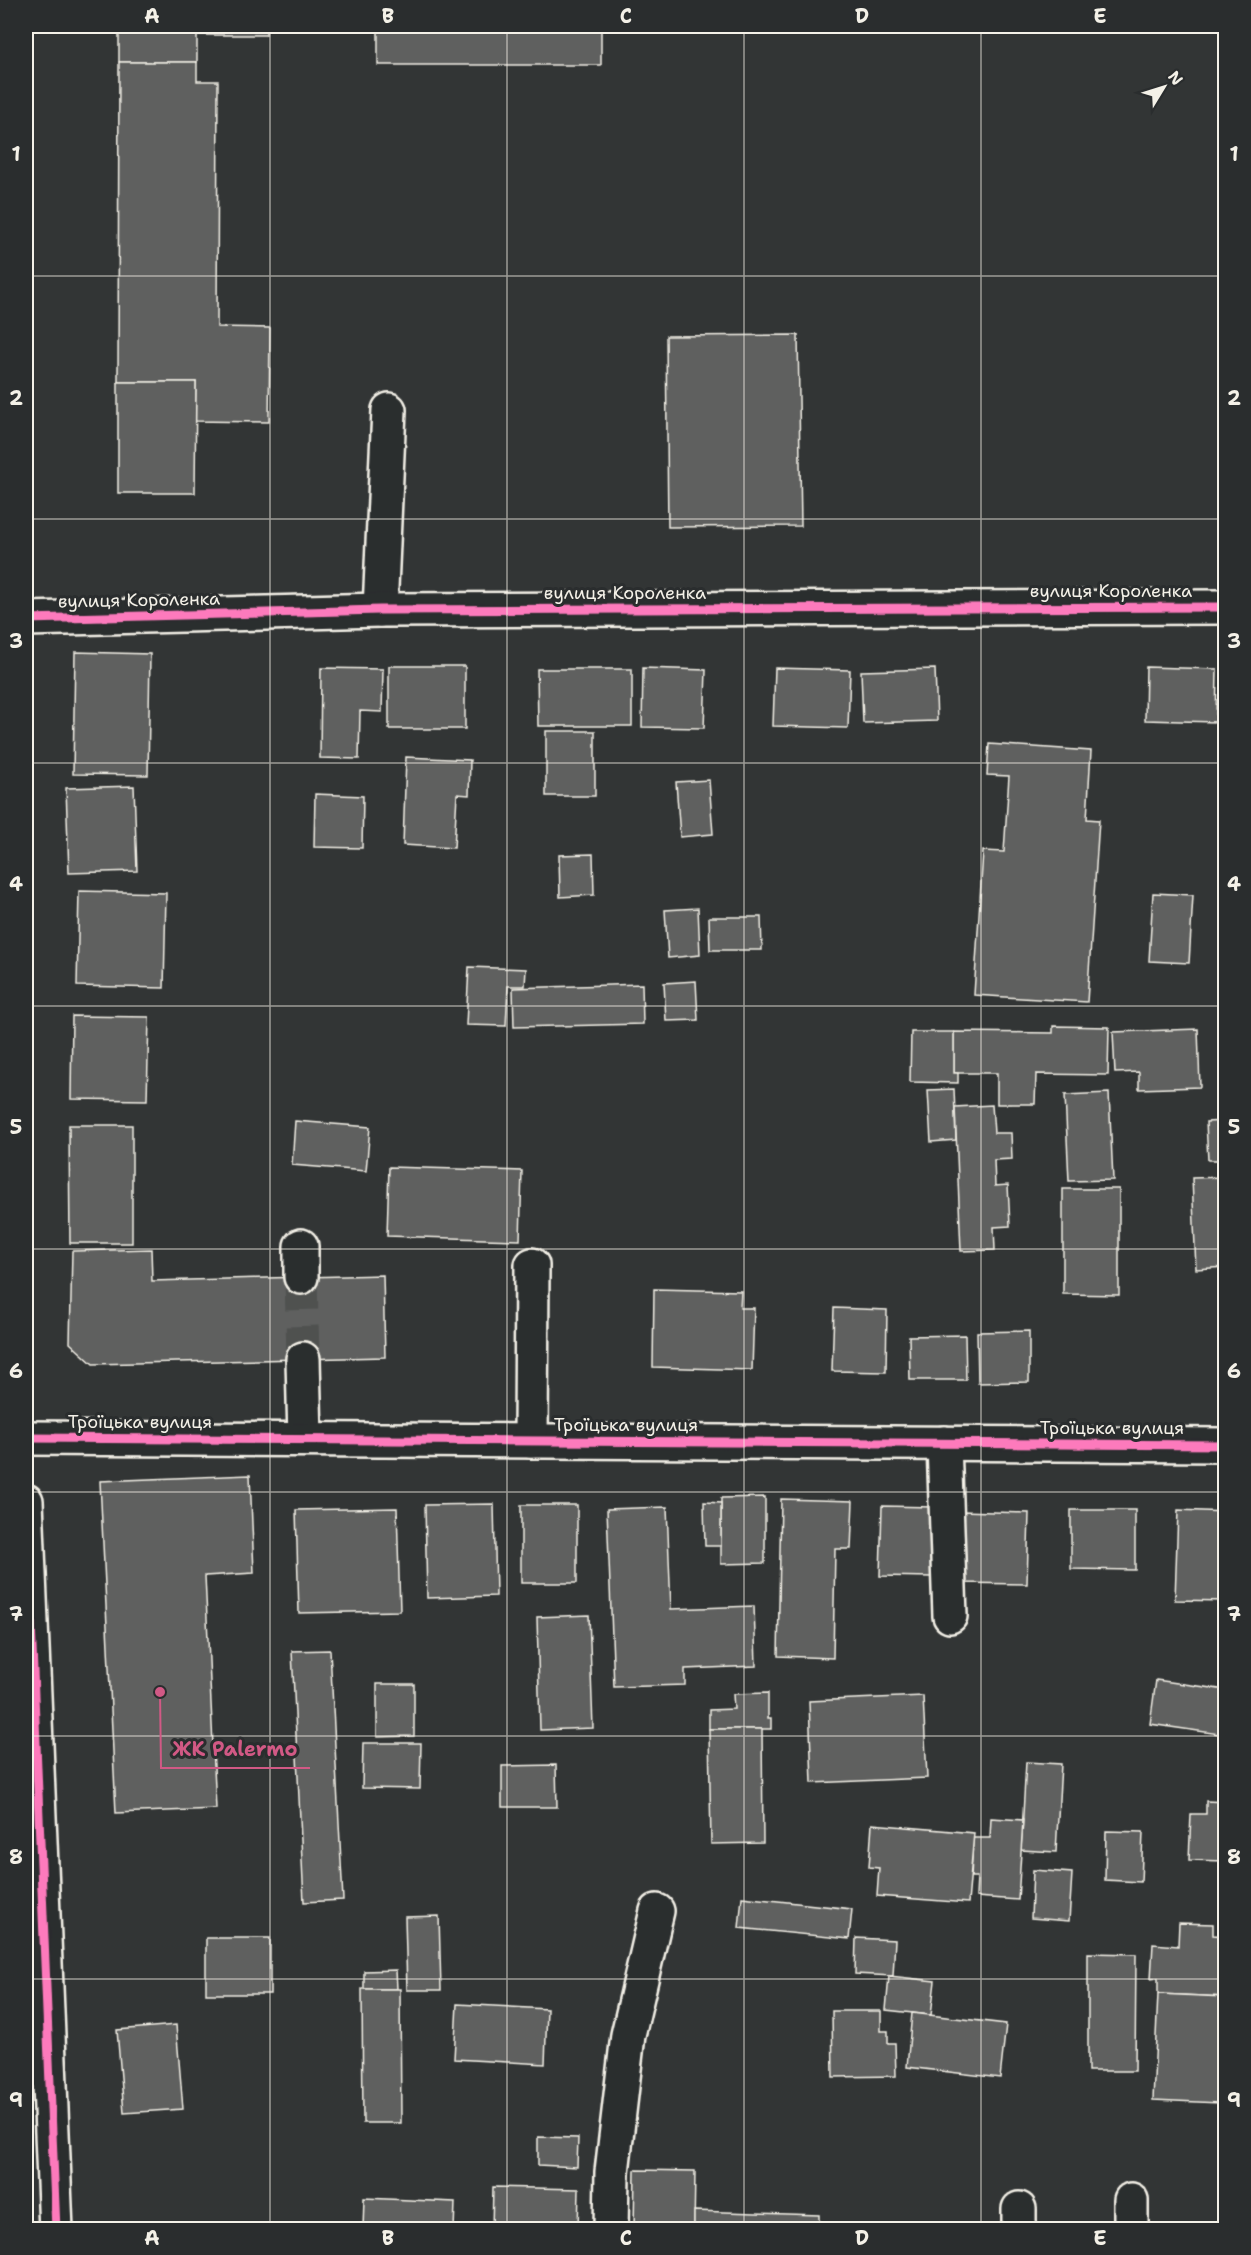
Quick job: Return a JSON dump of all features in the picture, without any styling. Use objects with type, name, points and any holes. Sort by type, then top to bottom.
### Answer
[{"type":"street","points":[[380,610],[389,410]]},
{"type":"street","name":"вулиця Короленка","points":[[26,619],[380,610],[1226,608]]},
{"type":"street","points":[[531,1441],[532,1265]]},
{"type":"street","points":[[303,1359],[305,1439]]},
{"type":"street","name":"Троїцька вулиця","points":[[26,1438],[1226,1445]]},
{"type":"street","points":[[944,1443],[950,1616]]},
{"type":"street","points":[[26,1501],[56,2229]]},
{"type":"street","points":[[611,2229],[612,2172],[628,2035],[657,1911]]},
{"type":"building","points":[[119,26],[197,26],[197,62],[119,62]]},
{"type":"building","points":[[197,26],[266,26],[266,35],[197,35]]},
{"type":"building","points":[[378,26],[601,26],[601,65],[378,65]]},
{"type":"building","points":[[119,62],[197,62],[197,81],[218,81],[217,327],[270,328],[269,422],[195,421],[196,382],[118,382]]},
{"type":"building","points":[[798,335],[801,526],[668,527],[666,336]]},
{"type":"building","points":[[118,382],[196,382],[195,493],[118,493]]},
{"type":"building","points":[[75,652],[150,654],[148,775],[73,774]]},
{"type":"building","points":[[389,666],[465,666],[465,729],[389,729]]},
{"type":"building","points":[[1146,667],[1217,669],[1216,722],[1145,720]]},
{"type":"building","points":[[1224,667],[1226,667],[1226,728],[1224,728]]},
{"type":"building","points":[[321,668],[383,669],[382,712],[360,711],[359,759],[320,758]]},
{"type":"building","points":[[643,668],[706,670],[704,728],[642,727]]},
{"type":"building","points":[[775,668],[850,670],[848,728],[773,726]]},
{"type":"building","points":[[537,669],[632,669],[632,726],[538,726]]},
{"type":"building","points":[[935,669],[937,721],[863,723],[861,671]]},
{"type":"building","points":[[546,731],[595,731],[595,796],[546,796]]},
{"type":"building","points":[[989,744],[1091,751],[1087,819],[1099,820],[1087,1002],[974,995],[983,851],[1004,852],[1009,776],[987,775]]},
{"type":"building","points":[[406,757],[470,760],[469,795],[457,794],[454,848],[403,845]]},
{"type":"building","points":[[709,780],[713,834],[680,837],[676,782]]},
{"type":"building","points":[[134,786],[137,871],[69,873],[66,788]]},
{"type":"building","points":[[315,794],[363,796],[362,848],[314,847]]},
{"type":"building","points":[[593,854],[594,895],[560,897],[559,855]]},
{"type":"building","points":[[79,891],[166,893],[164,988],[77,986]]},
{"type":"building","points":[[1153,893],[1193,895],[1189,963],[1149,961]]},
{"type":"building","points":[[698,908],[700,955],[668,958],[665,910]]},
{"type":"building","points":[[709,917],[761,917],[762,950],[710,950]]},
{"type":"building","points":[[469,967],[526,969],[525,986],[508,986],[506,1026],[466,1025]]},
{"type":"building","points":[[696,981],[698,1020],[666,1021],[664,983]]},
{"type":"building","points":[[642,984],[643,1024],[514,1027],[513,988]]},
{"type":"building","points":[[72,1016],[149,1017],[147,1100],[71,1099]]},
{"type":"building","points":[[1053,1026],[1109,1027],[1108,1075],[1036,1074],[1035,1104],[997,1104],[997,1073],[954,1073],[954,1032],[1053,1033]]},
{"type":"building","points":[[1198,1029],[1200,1087],[1139,1089],[1139,1072],[1115,1073],[1113,1032]]},
{"type":"building","points":[[911,1032],[954,1032],[954,1073],[958,1073],[958,1083],[910,1082]]},
{"type":"building","points":[[954,1089],[956,1140],[931,1142],[928,1090]]},
{"type":"building","points":[[1109,1093],[1113,1180],[1069,1181],[1065,1095]]},
{"type":"building","points":[[992,1105],[994,1133],[1011,1133],[1012,1159],[994,1160],[995,1186],[1008,1185],[1010,1226],[994,1227],[995,1250],[961,1251],[955,1107]]},
{"type":"building","points":[[295,1121],[370,1127],[366,1171],[292,1165]]},
{"type":"building","points":[[1226,1121],[1226,1160],[1208,1160],[1206,1122]]},
{"type":"building","points":[[69,1125],[132,1125],[132,1243],[70,1243]]},
{"type":"building","points":[[389,1167],[522,1171],[520,1240],[387,1236]]},
{"type":"building","points":[[1226,1177],[1226,1267],[1196,1269],[1192,1178]]},
{"type":"building","points":[[1063,1189],[1119,1189],[1119,1295],[1063,1294]]},
{"type":"building","points":[[151,1249],[152,1281],[383,1275],[385,1357],[93,1364],[70,1343],[72,1251]]},
{"type":"building","points":[[654,1289],[741,1291],[740,1308],[754,1308],[752,1370],[653,1367]]},
{"type":"building","points":[[834,1308],[887,1310],[886,1372],[832,1371]]},
{"type":"building","points":[[1029,1331],[1029,1382],[978,1383],[977,1332]]},
{"type":"building","points":[[965,1335],[966,1380],[910,1380],[909,1336]]},
{"type":"building","points":[[250,1475],[254,1573],[205,1576],[216,1809],[116,1813],[100,1481]]},
{"type":"building","points":[[765,1497],[765,1563],[721,1564],[721,1498]]},
{"type":"building","points":[[781,1499],[853,1501],[851,1549],[835,1549],[833,1658],[778,1656]]},
{"type":"building","points":[[704,1502],[721,1503],[721,1546],[705,1546]]},
{"type":"building","points":[[494,1504],[496,1596],[427,1598],[425,1505]]},
{"type":"building","points":[[521,1505],[577,1505],[577,1583],[521,1583]]},
{"type":"building","points":[[882,1506],[933,1507],[931,1577],[880,1576]]},
{"type":"building","points":[[667,1507],[671,1609],[754,1606],[756,1666],[685,1669],[685,1685],[614,1687],[607,1509]]},
{"type":"building","points":[[397,1508],[400,1611],[299,1613],[296,1510]]},
{"type":"building","points":[[1071,1510],[1135,1510],[1135,1570],[1071,1569]]},
{"type":"building","points":[[1178,1510],[1226,1512],[1226,1601],[1175,1600]]},
{"type":"building","points":[[961,1511],[1029,1513],[1027,1584],[959,1583]]},
{"type":"building","points":[[589,1615],[593,1728],[540,1730],[537,1617]]},
{"type":"building","points":[[330,1650],[343,1900],[304,1902],[292,1651]]},
{"type":"building","points":[[1156,1680],[1226,1690],[1226,1735],[1150,1724]]},
{"type":"building","points":[[377,1684],[414,1684],[414,1736],[377,1737]]},
{"type":"building","points":[[768,1693],[768,1718],[771,1718],[771,1729],[709,1729],[709,1710],[734,1709],[733,1694]]},
{"type":"building","points":[[923,1696],[927,1778],[812,1783],[809,1701]]},
{"type":"building","points":[[709,1729],[762,1729],[763,1843],[711,1844]]},
{"type":"building","points":[[363,1743],[421,1743],[420,1789],[362,1788]]},
{"type":"building","points":[[1026,1762],[1061,1764],[1056,1852],[1021,1850]]},
{"type":"building","points":[[556,1765],[557,1807],[502,1807],[502,1766]]},
{"type":"building","points":[[1206,1801],[1226,1802],[1226,1861],[1189,1860],[1191,1814],[1206,1814]]},
{"type":"building","points":[[991,1818],[1023,1820],[1018,1900],[976,1897],[977,1877],[971,1877],[973,1838],[990,1838]]},
{"type":"building","points":[[872,1824],[974,1833],[968,1903],[877,1896],[879,1868],[869,1867]]},
{"type":"building","points":[[1106,1831],[1143,1832],[1141,1882],[1105,1880]]},
{"type":"building","points":[[1033,1870],[1072,1873],[1069,1921],[1031,1918]]},
{"type":"building","points":[[742,1897],[852,1909],[849,1939],[739,1928]]},
{"type":"building","points":[[439,1916],[441,1990],[407,1990],[405,1917]]},
{"type":"building","points":[[1179,1923],[1213,1924],[1213,1935],[1226,1936],[1226,1997],[1158,1994],[1158,1978],[1151,1979],[1153,1944],[1178,1946]]},
{"type":"building","points":[[206,1938],[270,1938],[270,1994],[206,1994]]},
{"type":"building","points":[[856,1938],[895,1940],[893,1976],[855,1974]]},
{"type":"building","points":[[1088,1953],[1136,1954],[1135,2071],[1088,2071]]},
{"type":"building","points":[[396,1970],[397,1989],[364,1989],[364,1971]]},
{"type":"building","points":[[889,1976],[935,1981],[931,2015],[886,2010]]},
{"type":"building","points":[[362,1989],[400,1989],[401,2123],[363,2123]]},
{"type":"building","points":[[1158,1994],[1225,1997],[1220,2103],[1153,2100]]},
{"type":"building","points":[[457,2004],[547,2009],[545,2064],[454,2059]]},
{"type":"building","points":[[832,2011],[881,2011],[881,2031],[888,2031],[888,2043],[895,2043],[896,2076],[833,2077]]},
{"type":"building","points":[[912,2013],[1006,2024],[1000,2078],[907,2067]]},
{"type":"building","points":[[176,2025],[183,2109],[124,2113],[117,2030]]},
{"type":"building","points":[[538,2137],[578,2138],[577,2167],[538,2165]]},
{"type":"building","points":[[635,2170],[695,2171],[694,2230],[634,2230]]},
{"type":"building","points":[[493,2187],[579,2189],[578,2230],[492,2230]]},
{"type":"building","points":[[364,2198],[455,2202],[454,2230],[363,2230]]},
{"type":"building","points":[[694,2211],[819,2215],[819,2230],[694,2230]]},
{"type":"tunnel","points":[[301,1277],[303,1359]]},
{"type":"cycle path","points":[[26,619],[380,610],[1226,607]]},
{"type":"cycle path","points":[[26,1438],[1226,1445]]},
{"type":"cycle path","points":[[26,1501],[56,2230]]},
{"type":"place","name":"ЖК Palermo","points":[[160,1692]]}]
